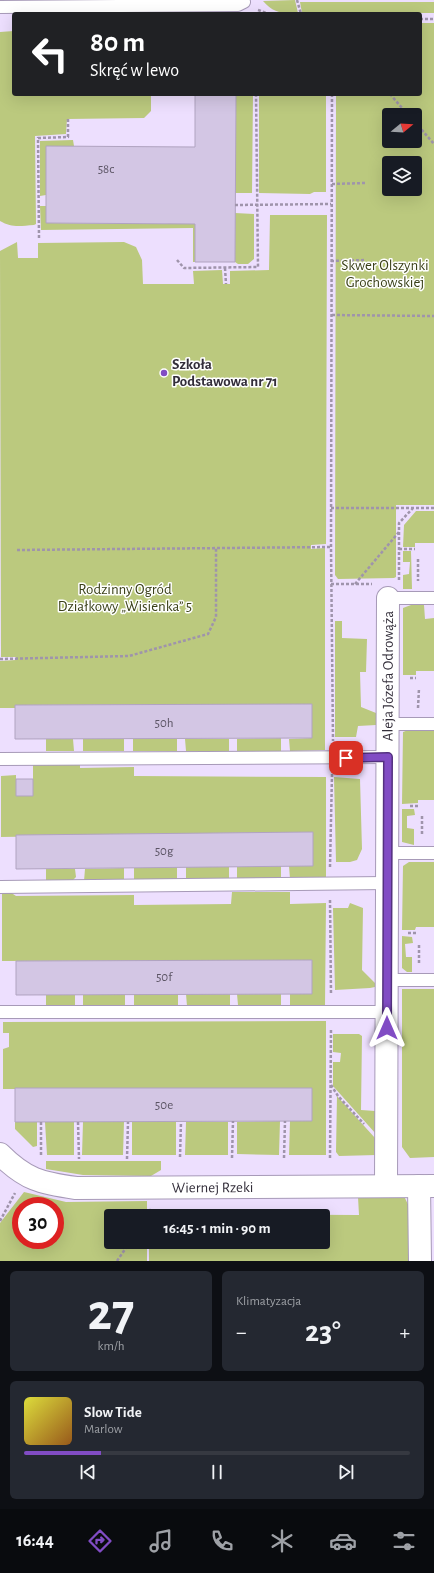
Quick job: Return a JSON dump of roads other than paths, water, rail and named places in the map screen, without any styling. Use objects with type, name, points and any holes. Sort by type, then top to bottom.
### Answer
[{"type":"street","name":"Aleja Józefa Odrowąża","points":[[382,591],[388,757],[386,1186]]},
{"type":"street","name":"Wiernej Rzeki","points":[[0,1154],[25,1175],[42,1182],[76,1188],[427,1186]]},
{"type":"street","points":[[420,1261],[427,1186]]},
{"type":"lane","points":[[0,7],[238,6],[244,2]]},
{"type":"lane","points":[[382,591],[418,598],[434,598]]},
{"type":"lane","points":[[387,724],[434,724]]},
{"type":"lane","points":[[0,759],[388,757]]},
{"type":"lane","points":[[387,853],[434,853]]},
{"type":"lane","points":[[0,887],[387,883]]},
{"type":"lane","points":[[387,980],[434,980]]},
{"type":"lane","points":[[0,1012],[387,1012]]},
{"type":"place","name":"Szkoła Podstawowa nr 71","points":[[164,373]]},
{"type":"park label","name":"Skwer Olszynki Grochowskiej","points":[[385,274]]},
{"type":"park label","name":"Rodzinny Ogród Działkowy „Wisienka” 5","points":[[125,598]]}]
